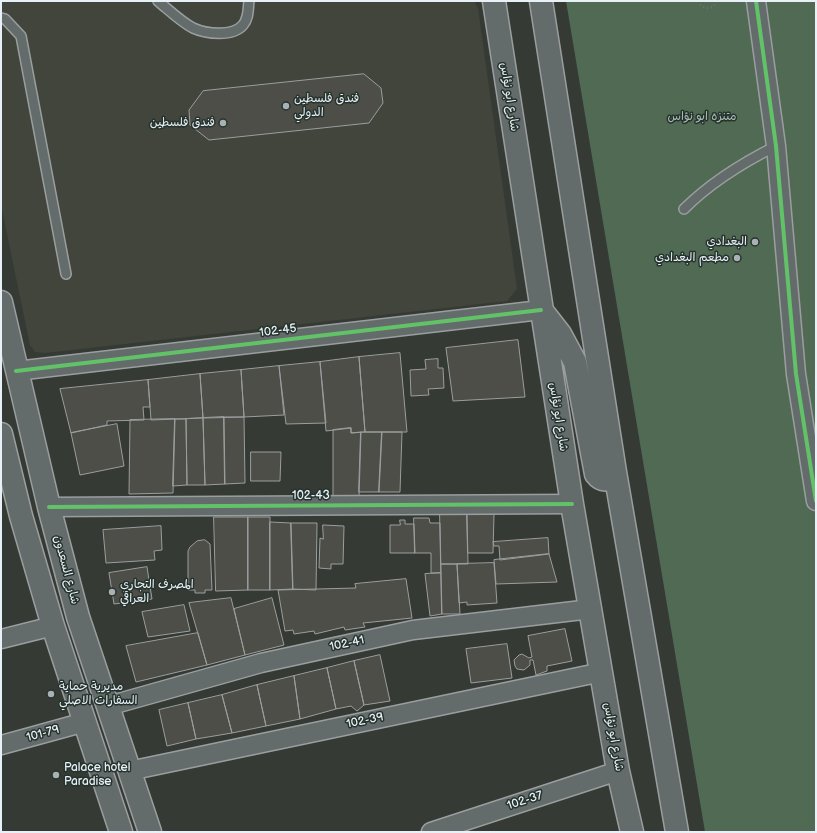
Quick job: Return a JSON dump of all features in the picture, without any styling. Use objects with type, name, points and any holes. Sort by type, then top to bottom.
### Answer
[{"type":"main road","name":"شارع ابو نؤاس","points":[[494,1],[572,504],[618,771],[632,832]]},
{"type":"main road","points":[[541,1],[615,472],[677,832]]},
{"type":"main road","name":"شارع السعدون","points":[[1,302],[16,372],[78,617],[150,832]]},
{"type":"main road","points":[[541,310],[560,334],[575,362],[596,474],[606,480],[610,479],[615,472]]},
{"type":"main road","points":[[1,434],[21,516],[53,626],[121,832]]},
{"type":"street","points":[[756,1],[776,146],[796,374],[816,501]]},
{"type":"street","name":"102-45","points":[[16,372],[541,310]]},
{"type":"street","name":"102-43","points":[[49,507],[572,504]]},
{"type":"street","name":"102-41","points":[[108,706],[260,663],[413,630],[591,609]]},
{"type":"street","points":[[1,639],[53,626]]},
{"type":"street","name":"102-39","points":[[129,771],[602,672]]},
{"type":"street","name":"101-79","points":[[1,745],[85,722]]},
{"type":"street","name":"102-37","points":[[431,832],[618,771]]},
{"type":"lane","points":[[158,1],[194,28],[213,33],[233,32],[243,26],[247,17],[248,1]]},
{"type":"lane","points":[[1,18],[5,19],[21,36],[66,274]]},
{"type":"lane","points":[[684,209],[699,194],[728,173],[776,146]]},
{"type":"path","points":[[698,1],[706,8],[714,6],[718,1]]},
{"type":"shaded area","points":[[1,1],[474,1],[478,8],[517,289],[507,301],[45,353],[35,352],[30,345],[1,205]]},
{"type":"green space","name":"متنزه ابو نؤاس","points":[[566,1],[816,1],[816,832],[705,832]]},
{"type":"building","name":"فندق فلسطين الدولي","points":[[364,74],[381,88],[383,103],[369,123],[209,140],[190,125],[189,110],[203,91]]},
{"type":"building","points":[[518,340],[525,397],[453,401],[446,348]]},
{"type":"building","points":[[400,353],[407,432],[365,432],[359,357]]},
{"type":"building","points":[[359,357],[365,432],[351,433],[351,428],[326,431],[320,362]]},
{"type":"building","points":[[438,359],[438,368],[443,368],[444,388],[428,389],[429,395],[411,396],[410,370],[426,369],[425,360]]},
{"type":"building","points":[[320,362],[326,423],[286,424],[279,366]]},
{"type":"building","points":[[279,366],[284,415],[244,417],[241,370]]},
{"type":"building","points":[[241,370],[244,417],[203,418],[200,374]]},
{"type":"building","points":[[200,374],[203,418],[151,420],[148,380]]},
{"type":"building","points":[[148,380],[150,407],[143,407],[144,420],[107,421],[107,425],[71,433],[60,389]]},
{"type":"building","points":[[224,417],[244,417],[245,483],[225,484]]},
{"type":"building","points":[[224,417],[225,484],[205,485],[203,418]]},
{"type":"building","points":[[203,418],[205,485],[187,485],[186,419]]},
{"type":"building","points":[[175,419],[186,419],[187,485],[173,486]]},
{"type":"building","points":[[175,419],[173,493],[129,494],[130,420]]},
{"type":"building","points":[[117,424],[124,466],[80,475],[71,433]]},
{"type":"building","points":[[351,428],[351,433],[361,432],[359,497],[333,497],[333,430]]},
{"type":"building","points":[[361,432],[382,432],[379,492],[359,492]]},
{"type":"building","points":[[382,432],[402,432],[400,492],[379,492]]},
{"type":"building","points":[[251,452],[281,452],[280,481],[251,481]]},
{"type":"building","points":[[440,514],[467,514],[468,564],[441,564]]},
{"type":"building","points":[[467,514],[494,514],[493,553],[468,553]]},
{"type":"building","points":[[214,517],[248,517],[248,590],[216,591]]},
{"type":"building","points":[[248,517],[270,517],[270,590],[248,590]]},
{"type":"building","points":[[414,518],[429,518],[430,523],[440,523],[441,573],[431,573],[431,553],[415,553]]},
{"type":"building","points":[[400,520],[405,520],[405,524],[414,524],[415,553],[390,553],[390,525],[400,525]]},
{"type":"building","points":[[270,522],[291,523],[293,589],[270,590]]},
{"type":"building","points":[[291,523],[317,523],[316,590],[293,589]]},
{"type":"building","points":[[323,525],[344,526],[343,564],[331,564],[331,569],[319,568],[320,538],[323,539]]},
{"type":"building","points":[[161,526],[162,550],[154,551],[155,560],[106,563],[103,530]]},
{"type":"building","points":[[548,538],[549,554],[500,560],[499,546],[494,546],[493,542]]},
{"type":"building","points":[[205,540],[210,544],[212,590],[205,590],[205,593],[195,593],[195,590],[188,590],[188,551],[197,541]]},
{"type":"building","points":[[549,554],[557,582],[496,584],[494,560]]},
{"type":"building","points":[[494,563],[497,603],[467,605],[467,602],[459,603],[457,564]]},
{"type":"building","points":[[441,564],[457,564],[460,614],[442,614]]},
{"type":"building","points":[[147,567],[152,599],[114,604],[109,573]]},
{"type":"building","points":[[441,573],[442,614],[430,616],[425,574]]},
{"type":"building","points":[[406,579],[412,618],[363,623],[365,627],[345,630],[344,627],[315,634],[314,631],[294,634],[293,630],[285,631],[278,590],[356,588],[355,584]]},
{"type":"building","points":[[231,598],[245,655],[207,665],[189,603]]},
{"type":"building","points":[[272,598],[284,645],[245,655],[234,609]]},
{"type":"building","points":[[184,605],[190,631],[148,637],[142,612]]},
{"type":"building","points":[[565,629],[572,661],[547,666],[547,671],[536,675],[533,660],[530,660],[530,665],[524,670],[517,669],[514,660],[519,655],[522,654],[529,658],[532,657],[528,636]]},
{"type":"building","points":[[198,633],[207,665],[136,682],[126,646]]},
{"type":"building","points":[[507,644],[512,678],[471,683],[466,649]]},
{"type":"building","points":[[380,655],[390,701],[364,705],[354,661]]},
{"type":"building","points":[[354,661],[364,705],[357,711],[351,706],[336,709],[327,668]]},
{"type":"building","points":[[327,668],[336,709],[300,719],[294,676]]},
{"type":"building","points":[[294,676],[300,719],[266,726],[257,685]]},
{"type":"building","points":[[257,685],[266,726],[232,733],[222,695]]},
{"type":"building","points":[[222,695],[232,733],[196,739],[188,703]]},
{"type":"building","points":[[188,703],[196,739],[167,746],[159,710]]},
{"type":"cycle path","points":[[756,1],[776,146],[796,374],[816,501]]},
{"type":"cycle path","points":[[16,371],[541,310]]},
{"type":"cycle path","points":[[49,507],[572,504]]},
{"type":"place","name":"فندق فلسطين الدولي","points":[[286,106]]},
{"type":"place","name":"فندق فلسطين","points":[[223,123]]},
{"type":"place","name":"البغدادي","points":[[755,242]]},
{"type":"place","name":"مطعم البغدادي","points":[[737,258]]},
{"type":"place","name":"المصرف التجاري العراقي","points":[[112,592]]},
{"type":"place","name":"مديرية حماية السفارات الاصلي","points":[[51,694]]},
{"type":"place","name":"Palace hotel Paradise","points":[[56,775]]}]
